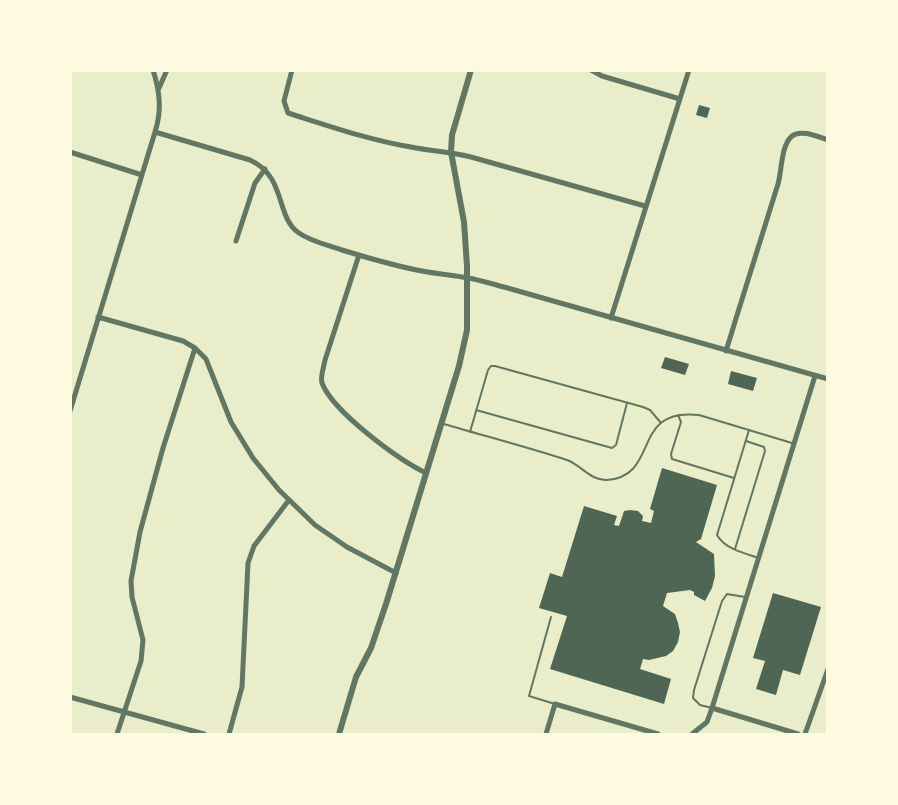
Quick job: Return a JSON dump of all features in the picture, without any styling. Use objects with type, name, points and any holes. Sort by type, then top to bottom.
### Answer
[{"type":"street","points":[[71,408],[160,113],[159,88],[153,70]]},
{"type":"street","points":[[159,88],[167,70]]},
{"type":"street","points":[[292,70],[284,101],[288,113],[411,147],[451,152],[645,206]]},
{"type":"street","points":[[339,735],[356,676],[371,648],[396,573],[459,366],[466,330],[467,278],[464,222],[451,152],[452,135],[471,70]]},
{"type":"street","points":[[591,70],[602,76],[680,99]]},
{"type":"street","points":[[611,318],[689,70]]},
{"type":"street","points":[[155,132],[250,160],[265,169],[276,186],[291,227],[316,241],[421,271],[467,278],[828,379]]},
{"type":"street","points":[[726,351],[778,182],[787,144],[791,137],[798,133],[828,140]]},
{"type":"street","points":[[70,152],[142,175]]},
{"type":"street","points":[[236,241],[255,183],[265,169]]},
{"type":"street","points":[[359,255],[325,360],[321,377],[322,384],[339,407],[384,448],[426,473]]},
{"type":"street","points":[[98,318],[183,341],[195,348],[206,359],[231,422],[279,490],[315,525],[347,547],[396,573]]},
{"type":"street","points":[[117,735],[141,662],[143,640],[132,597],[131,581],[138,542],[163,448],[195,348]]},
{"type":"street","points":[[692,735],[707,722],[712,708],[815,376]]},
{"type":"street","points":[[229,735],[243,676],[248,563],[254,546],[289,500]]},
{"type":"street","points":[[806,735],[828,669]]},
{"type":"street","points":[[70,697],[204,735]]},
{"type":"street","points":[[546,735],[555,704],[658,735]]},
{"type":"street","points":[[712,708],[798,735]]},
{"type":"lane","points":[[470,432],[491,366],[627,402],[650,410],[660,423]]},
{"type":"lane","points":[[476,410],[612,448],[616,445],[627,402]]},
{"type":"lane","points":[[441,423],[570,461],[592,477],[605,481],[621,477],[637,465],[656,426],[678,415],[699,415],[794,444]]},
{"type":"lane","points":[[678,415],[681,422],[671,454],[672,459],[734,478]]},
{"type":"lane","points":[[749,430],[717,535],[720,541],[758,558]]},
{"type":"lane","points":[[735,549],[765,451],[761,445],[745,441]]},
{"type":"lane","points":[[712,708],[700,705],[693,698],[694,690],[722,601],[727,594],[746,597]]},
{"type":"lane","points":[[551,617],[529,696],[555,704]]},
{"type":"building","points":[[699,105],[710,108],[707,118],[696,115]]},
{"type":"building","points":[[665,357],[689,364],[685,375],[661,368]]},
{"type":"building","points":[[731,371],[757,378],[753,391],[728,384]]},
{"type":"building","points":[[662,468],[717,485],[701,539],[696,542],[714,554],[715,576],[712,588],[705,601],[690,590],[667,593],[663,606],[675,614],[680,632],[678,642],[673,651],[666,656],[643,659],[640,669],[671,679],[664,704],[550,669],[567,616],[539,608],[550,573],[562,577],[584,506],[617,516],[614,525],[619,526],[624,511],[630,510],[638,511],[643,516],[642,521],[651,523],[654,511],[650,509]]},
{"type":"building","points":[[773,593],[821,607],[800,675],[783,670],[776,695],[756,689],[765,661],[753,658]]}]
